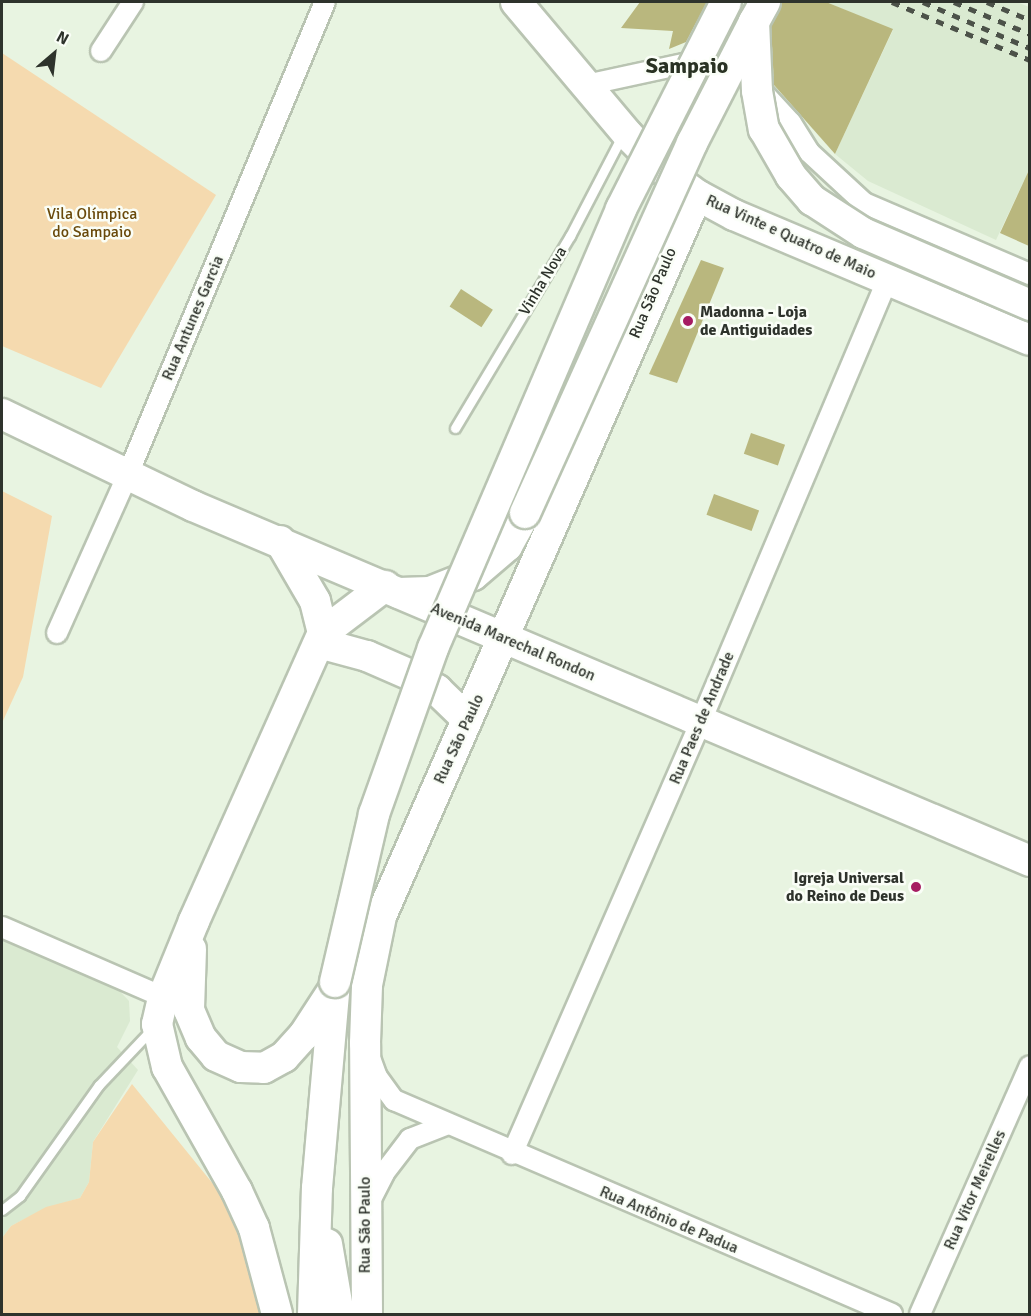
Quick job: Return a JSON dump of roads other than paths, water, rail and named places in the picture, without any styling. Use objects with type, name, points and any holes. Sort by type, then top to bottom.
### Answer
[{"type":"main road","name":"Rua Vinte e Quatro de Maio","points":[[516,2],[625,131],[662,169],[697,195],[734,215],[1029,340]]},
{"type":"main road","points":[[313,1314],[317,1188],[334,986],[374,814],[433,648],[621,209],[670,106],[726,2]]},
{"type":"main road","points":[[760,11],[754,66],[764,129],[791,176],[812,200],[863,233],[1029,305]]},
{"type":"main road","points":[[277,1314],[254,1228],[237,1191],[166,1067],[160,1011],[194,921],[321,638],[392,590],[430,591],[473,575],[507,546],[525,513],[692,143],[760,11]]},
{"type":"main road","name":"Rua São Paulo","points":[[367,1314],[364,1043],[367,985],[381,916],[394,878],[504,638],[697,195]]},
{"type":"main road","name":"Avenida Marechal Rondon","points":[[2,414],[128,474],[392,590],[1029,861]]},
{"type":"main road","points":[[280,541],[315,601],[321,638]]},
{"type":"main road","points":[[321,638],[413,676],[446,697],[467,720]]},
{"type":"main road","points":[[194,921],[187,972],[189,1010],[201,1038],[216,1056],[241,1067],[264,1068],[284,1057],[304,1035],[334,986]]},
{"type":"main road","points":[[317,1188],[339,1314]]},
{"type":"street","points":[[101,51],[133,2]]},
{"type":"street","name":"Rua Antunes Garcia","points":[[57,633],[128,474],[325,2]]},
{"type":"street","points":[[586,85],[706,59],[744,72],[791,123],[809,152],[864,203],[1029,274]]},
{"type":"street","name":"Rua Paes de Andrade","points":[[512,1154],[701,721],[887,280]]},
{"type":"street","points":[[2,927],[160,1011]]},
{"type":"street","name":"Rua Antônio de Padua","points":[[364,1043],[377,1077],[394,1100],[512,1154],[892,1314]]},
{"type":"street","name":"Rua Vitor Meirelles","points":[[920,1314],[1029,1066]]},
{"type":"street","points":[[366,1209],[384,1173],[410,1139],[448,1124]]},
{"type":"lane","name":"Vinha Nova","points":[[455,428],[570,236],[625,131]]},
{"type":"lane","points":[[2,1210],[20,1196],[99,1085],[160,1011]]},
{"type":"railway","points":[[892,2],[1030,60]]},
{"type":"railway","points":[[923,2],[1030,48]]},
{"type":"railway","points":[[954,2],[1030,34]]},
{"type":"railway","points":[[987,2],[1030,20]]},
{"type":"place","name":"Madonna - Loja de Antiguidades","points":[[688,321]]},
{"type":"place","name":"Igreja Universal do Reino de Deus","points":[[916,887]]},
{"type":"district","name":"Sampaio","points":[[687,66]]},
{"type":"park label","name":"Vila Olímpica do Sampaio","points":[[92,223]]}]
